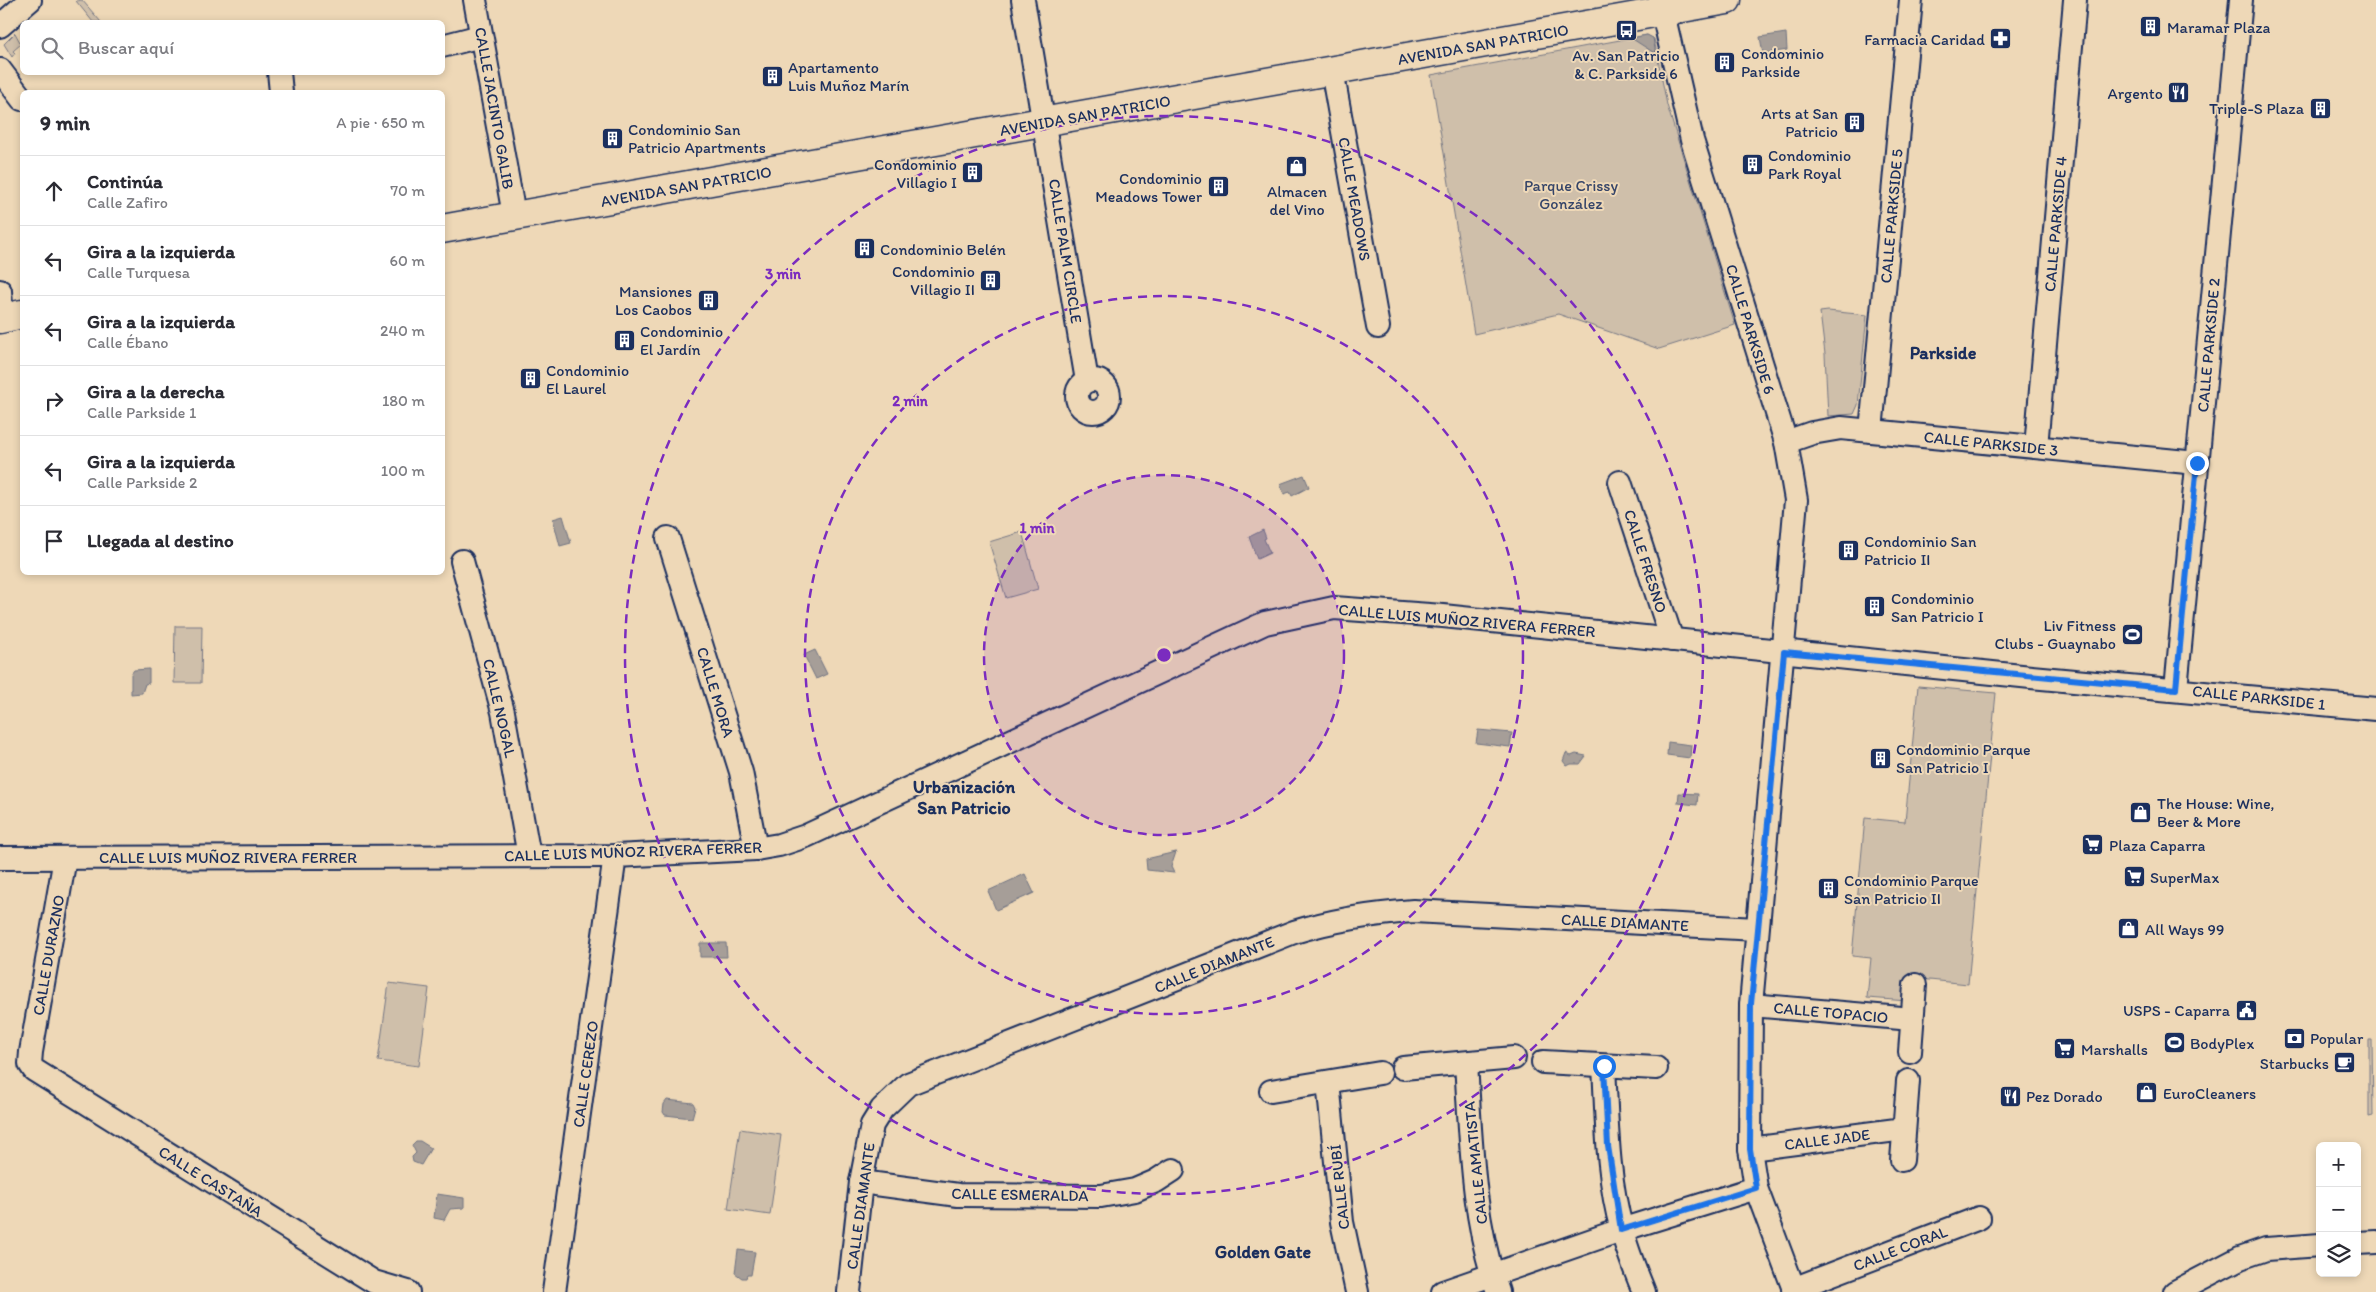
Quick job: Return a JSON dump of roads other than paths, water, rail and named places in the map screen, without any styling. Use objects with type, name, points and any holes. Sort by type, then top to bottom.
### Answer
[{"type":"main road","name":"AVENIDA SAN PATRICIO","points":[[445,229],[514,215],[1332,70],[1661,6],[1727,0]]},
{"type":"street","points":[[0,26],[30,0]]},
{"type":"street","name":"CALLE JACINTO GALIB","points":[[475,0],[514,215]]},
{"type":"street","name":"CALLE PALM CIRCLE","points":[[1023,0],[1087,381]]},
{"type":"street","name":"CALLE PARKSIDE 5","points":[[1871,431],[1911,0]]},
{"type":"street","name":"CALLE PARKSIDE 4","points":[[2036,447],[2075,0]]},
{"type":"street","name":"CALLE PARKSIDE 2","points":[[2176,689],[2241,0]]},
{"type":"street","name":"CALLE PARKSIDE 6","points":[[1661,6],[1692,140],[1786,442],[1796,500],[1784,652],[1751,1004],[1750,1149],[1756,1188],[1794,1290]]},
{"type":"street","points":[[445,45],[482,36]]},
{"type":"street","points":[[0,70],[20,96]]},
{"type":"street","name":"CALLE MEADOWS","points":[[1332,70],[1378,327]]},
{"type":"street","points":[[279,75],[281,90]]},
{"type":"street","points":[[0,290],[8,317]]},
{"type":"street","name":"CALLE PARKSIDE 3","points":[[1786,442],[1841,428],[2197,463]]},
{"type":"street","name":"CALLE FRESNO","points":[[1620,482],[1672,640]]},
{"type":"street","name":"CALLE MORA","points":[[668,538],[741,772],[756,849]]},
{"type":"street","name":"CALLE NOGAL","points":[[462,561],[503,712],[530,856]]},
{"type":"street","name":"CALLE LUIS MUÑOZ RIVERA FERRER","points":[[0,858],[615,856],[756,849],[779,846],[806,836],[1264,623],[1334,608],[1443,616],[1784,652]]},
{"type":"street","name":"CALLE PARKSIDE 1","points":[[1784,652],[2376,709]]},
{"type":"street","name":"CALLE CEREZO","points":[[554,1292],[615,856]]},
{"type":"street","name":"CALLE DURAZNO","points":[[31,1052],[65,858]]},
{"type":"street","name":"CALLE DIAMANTE","points":[[849,1292],[861,1182],[872,1125],[882,1109],[908,1084],[1294,932],[1335,920],[1380,913],[1413,911],[1757,929]]},
{"type":"street","name":"CALLE TOPACIO","points":[[1910,1052],[1915,985]]},
{"type":"street","name":"CALLE TOPACIO","points":[[1751,1004],[1912,1019]]},
{"type":"street","name":"CALLE CASTAÑA","points":[[31,1052],[30,1064],[42,1076],[374,1282],[408,1292]]},
{"type":"street","points":[[1403,1068],[1514,1058]]},
{"type":"street","points":[[1543,1062],[1656,1068]]},
{"type":"street","name":"CALLE AMATISTA","points":[[1466,1063],[1473,1179],[1481,1227],[1495,1284]]},
{"type":"street","points":[[1604,1066],[1608,1146],[1621,1230],[1644,1292]]},
{"type":"street","points":[[1271,1091],[1380,1073]]},
{"type":"street","points":[[1902,1160],[1908,1081]]},
{"type":"street","name":"CALLE RUBÍ","points":[[1328,1082],[1342,1222],[1357,1292]]},
{"type":"street","name":"CALLE JADE","points":[[1750,1149],[1904,1129]]},
{"type":"street","name":"CALLE ESMERALDA","points":[[861,1182],[958,1194],[1101,1196],[1135,1190],[1156,1181],[1173,1170]]},
{"type":"street","points":[[1444,1292],[1495,1284],[1621,1230],[1756,1188]]},
{"type":"street","name":"CALLE CORAL","points":[[1794,1290],[1979,1218]]},
{"type":"street","points":[[2361,1243],[2376,1242]]},
{"type":"street","points":[[2175,1292],[2209,1284],[2240,1258],[2266,1249],[2316,1245]]},
{"type":"place","name":"Maramar Plaza","points":[[2151,27]]},
{"type":"place","name":"Av. San Patricio & C. Parkside 6","points":[[1626,31]]},
{"type":"place","name":"Farmacia Caridad","points":[[2001,39]]},
{"type":"place","name":"Condominio Parkside","points":[[1725,62]]},
{"type":"place","name":"Apartamento Luis Muñoz Marín","points":[[772,76]]},
{"type":"place","name":"Argento","points":[[2179,93]]},
{"type":"place","name":"Triple-S Plaza","points":[[2320,108]]},
{"type":"place","name":"Arts at San Patricio","points":[[1854,122]]},
{"type":"place","name":"Condominio San Patricio Apartments","points":[[612,138]]},
{"type":"place","name":"Condominio Park Royal","points":[[1752,164]]},
{"type":"place","name":"Almacen del Vino","points":[[1297,167]]},
{"type":"place","name":"Condominio Villagio I","points":[[973,173]]},
{"type":"place","name":"Condominio Meadows Tower","points":[[1218,187]]},
{"type":"place","name":"Condominio Belén","points":[[864,249]]},
{"type":"place","name":"Condominio Villagio II","points":[[991,280]]},
{"type":"place","name":"Mansiones Los Caobos","points":[[708,300]]},
{"type":"place","name":"Condominio El Jardín","points":[[624,340]]},
{"type":"place","name":"Condominio El Laurel","points":[[530,379]]},
{"type":"place","name":"Condominio San Patricio II","points":[[1848,550]]},
{"type":"place","name":"Condominio San Patricio I","points":[[1875,607]]},
{"type":"place","name":"Liv Fitness Clubs - Guaynabo","points":[[2132,634]]},
{"type":"place","name":"Condominio Parque San Patricio I","points":[[1880,758]]},
{"type":"place","name":"The House: Wine, Beer & More","points":[[2141,812]]},
{"type":"place","name":"Plaza Caparra","points":[[2093,845]]},
{"type":"place","name":"SuperMax","points":[[2134,877]]},
{"type":"place","name":"Condominio Parque San Patricio II","points":[[1828,889]]},
{"type":"place","name":"All Ways 99","points":[[2129,929]]},
{"type":"place","name":"USPS - Caparra","points":[[2246,1010]]},
{"type":"place","name":"Popular","points":[[2294,1038]]},
{"type":"place","name":"BodyPlex","points":[[2174,1043]]},
{"type":"place","name":"Marshalls","points":[[2065,1049]]},
{"type":"place","name":"Starbucks","points":[[2345,1063]]},
{"type":"place","name":"EuroCleaners","points":[[2147,1093]]},
{"type":"place","name":"Pez Dorado","points":[[2010,1096]]},
{"type":"district","name":"Parkside","points":[[1943,353]]},
{"type":"district","name":"Urbanización San Patricio","points":[[964,798]]},
{"type":"district","name":"Golden Gate","points":[[1263,1252]]},
{"type":"park label","name":"Parque Crissy González","points":[[1571,194]]}]
